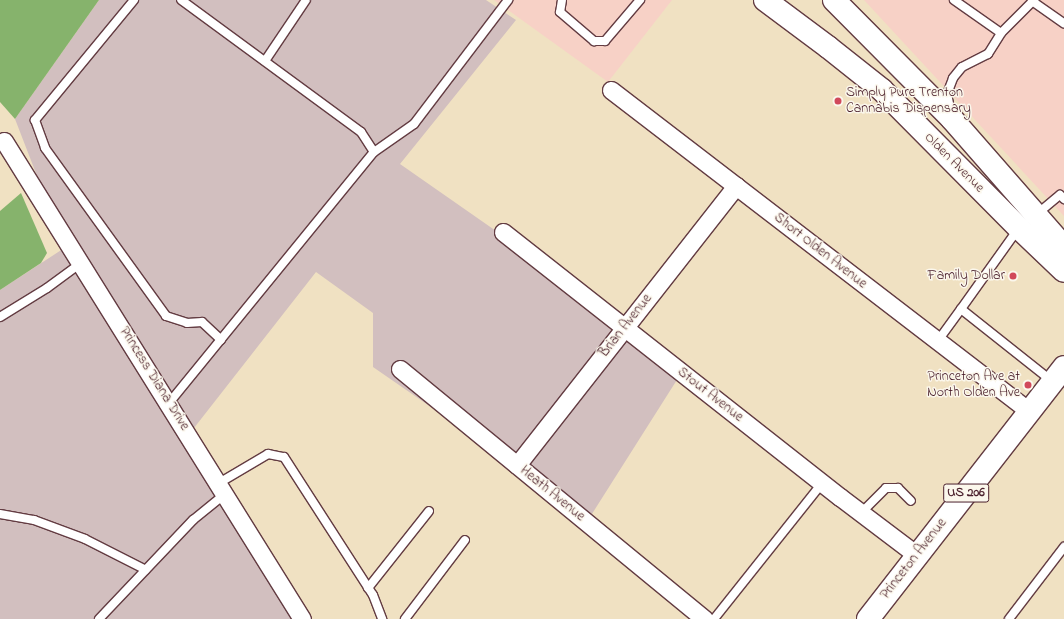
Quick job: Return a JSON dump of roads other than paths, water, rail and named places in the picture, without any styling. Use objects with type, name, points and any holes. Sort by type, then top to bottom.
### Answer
[{"type":"main road","name":"Olden Avenue","points":[[765,0],[882,90],[1027,222],[1064,247]]},
{"type":"main road","name":"Olden Avenue","points":[[834,0],[902,66],[952,119],[1064,271]]},
{"type":"main road","points":[[882,90],[902,66]]},
{"type":"main road","name":"Princeton Avenue","points":[[868,619],[1058,374]]},
{"type":"street","name":"Short Olden Avenue","points":[[611,90],[937,342],[1029,411]]},
{"type":"street","name":"Princess Diana Drive","points":[[2,139],[169,403],[302,619]]},
{"type":"street","name":"Brian Avenue","points":[[517,465],[736,186]]},
{"type":"street","name":"Stout Avenue","points":[[503,232],[822,483],[918,556]]},
{"type":"street","name":"Heath Avenue","points":[[400,369],[704,619]]},
{"type":"lane","points":[[134,0],[35,120],[45,148],[166,316],[187,323],[202,322],[221,340]]},
{"type":"lane","points":[[181,0],[361,132],[374,152]]},
{"type":"lane","points":[[264,61],[306,0]]},
{"type":"lane","points":[[169,403],[374,152],[414,124],[508,0]]},
{"type":"lane","points":[[562,0],[560,12],[594,41],[605,41],[640,0]]},
{"type":"lane","points":[[954,0],[1001,33]]},
{"type":"lane","points":[[952,119],[947,94],[953,78],[962,67],[988,54],[1001,33],[1033,1],[1064,23]]},
{"type":"lane","points":[[937,342],[1027,222],[1060,195],[1064,199]]},
{"type":"lane","points":[[0,317],[47,288],[81,264]]},
{"type":"lane","points":[[961,309],[1058,374]]},
{"type":"lane","points":[[99,619],[222,488],[268,454],[284,457],[368,588],[382,619]]},
{"type":"lane","points":[[714,619],[822,483]]},
{"type":"lane","points":[[861,513],[886,488],[898,488],[911,501]]},
{"type":"lane","points":[[368,588],[429,511]]},
{"type":"lane","points":[[0,514],[34,520],[85,539],[146,570]]},
{"type":"lane","points":[[405,619],[465,540]]},
{"type":"lane","points":[[1009,619],[1064,547]]},
{"type":"place","name":"Simply Pure Trenton Cannabis Dispensary","points":[[838,101]]},
{"type":"place","name":"Family Dollar","points":[[1013,276]]},
{"type":"place","name":"Princeton Ave at North Olden Ave","points":[[1028,385]]}]
